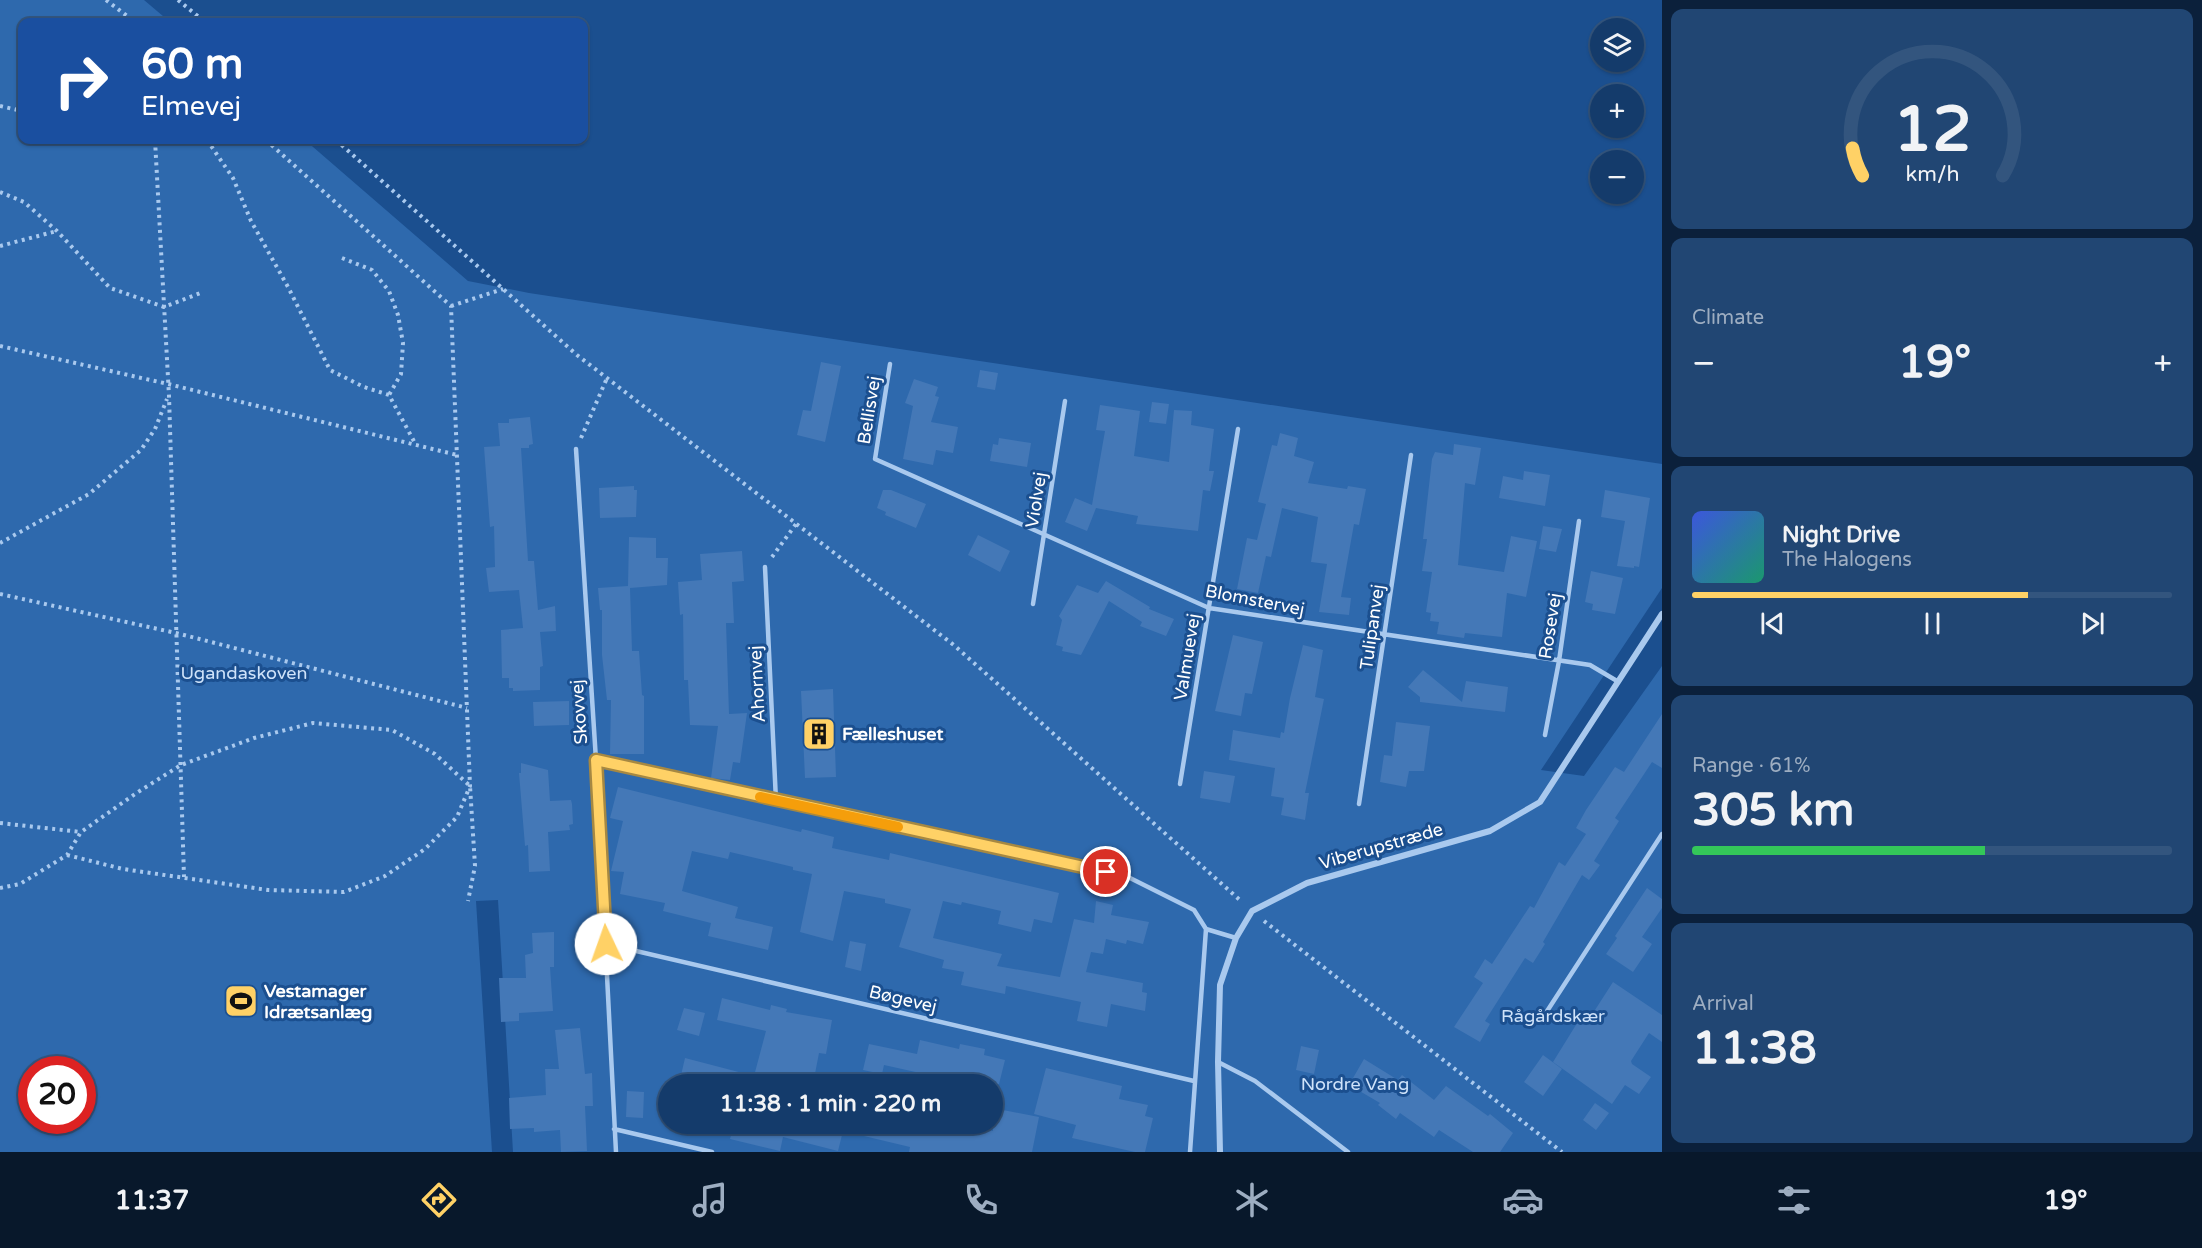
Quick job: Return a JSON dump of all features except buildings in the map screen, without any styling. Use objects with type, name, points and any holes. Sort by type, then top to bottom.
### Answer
[{"type":"street","name":"Viberupstræde","points":[[1252,911],[1307,883],[1490,831],[1540,802],[1662,614]]},
{"type":"street","points":[[1220,1152],[1218,1062],[1220,986],[1236,938],[1252,911]]},
{"type":"lane","name":"Bellisvej","points":[[875,459],[890,364]]},
{"type":"lane","name":"Violvej","points":[[1033,604],[1065,401]]},
{"type":"lane","name":"Valmuevej","points":[[1180,784],[1238,429]]},
{"type":"lane","name":"Skovvej","points":[[576,449],[596,760],[616,1152]]},
{"type":"lane","name":"Tulipanvej","points":[[1359,804],[1411,454]]},
{"type":"lane","name":"Blomstervej","points":[[875,459],[1209,608],[1590,665],[1617,681]]},
{"type":"lane","name":"Rosevej","points":[[1545,735],[1559,661],[1579,521]]},
{"type":"lane","name":"Ahornvej","points":[[765,567],[776,801]]},
{"type":"lane","points":[[596,760],[1128,877],[1194,910],[1206,929],[1190,1152]]},
{"type":"lane","points":[[1540,1023],[1662,834]]},
{"type":"lane","points":[[1206,929],[1236,938]]},
{"type":"lane","name":"Bøgevej","points":[[606,944],[1194,1082]]},
{"type":"lane","points":[[1218,1062],[1255,1081],[1348,1152]]},
{"type":"lane","points":[[614,1129],[712,1152]]},
{"type":"path","points":[[106,0],[130,18]]},
{"type":"path","points":[[178,0],[200,18]]},
{"type":"path","points":[[0,106],[18,110]]},
{"type":"path","points":[[155,144],[169,396],[184,877]]},
{"type":"path","points":[[210,144],[233,178],[251,221],[330,370],[364,387],[389,395],[417,445]]},
{"type":"path","points":[[270,144],[451,306],[475,866],[468,901]]},
{"type":"path","points":[[341,144],[577,355],[955,646],[1252,911],[1562,1152]]},
{"type":"path","points":[[0,192],[24,202],[57,231],[110,288],[165,308],[203,292]]},
{"type":"path","points":[[0,246],[57,231]]},
{"type":"path","points":[[342,258],[372,270],[389,291],[398,315],[403,343],[401,374],[389,395]]},
{"type":"path","points":[[451,306],[504,289]]},
{"type":"path","points":[[0,346],[457,454]]},
{"type":"path","points":[[576,449],[607,378]]},
{"type":"path","points":[[0,543],[89,494],[141,450],[155,429],[169,396]]},
{"type":"path","points":[[765,567],[796,524]]},
{"type":"path","points":[[0,594],[177,633],[467,708]]},
{"type":"path","points":[[0,888],[20,884],[67,855],[81,832],[181,765],[254,738],[314,723],[392,730],[435,754],[470,786]]},
{"type":"path","points":[[67,855],[123,869],[268,890],[344,892],[385,876],[424,849],[457,817],[470,786]]},
{"type":"path","points":[[0,823],[81,832]]},
{"type":"green space","points":[[0,0],[144,0],[165,18],[18,18],[18,144],[310,144],[468,281],[529,293],[1662,464],[1662,588],[1541,770],[1584,776],[1662,666],[1662,1152],[513,1152],[498,900],[476,901],[492,1152],[0,1152]]},
{"type":"slow traffic","points":[[760,797],[898,827]]},
{"type":"place","name":"Fælleshuset","points":[[819,734]]},
{"type":"place","name":"Vestamager Idrætsanlæg","points":[[241,1001]]},
{"type":"route","points":[[606,944],[596,760],[1106,872]]},
{"type":"park label","name":"Ugandaskoven","points":[[244,673]]},
{"type":"park label","name":"Rågårdskær","points":[[1553,1016]]},
{"type":"park label","name":"Nordre Vang","points":[[1355,1084]]}]
